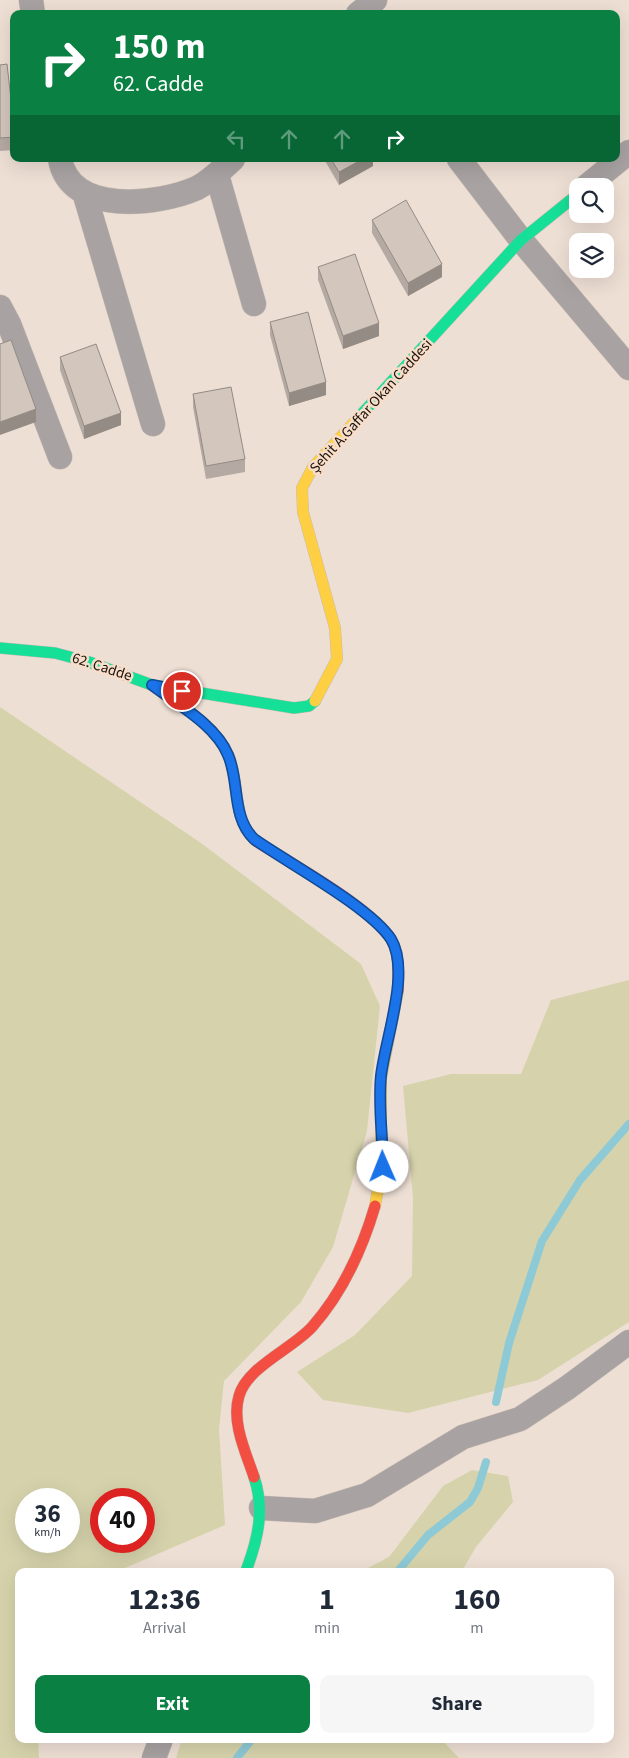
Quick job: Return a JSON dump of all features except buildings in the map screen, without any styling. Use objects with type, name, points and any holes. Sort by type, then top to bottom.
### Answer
[{"type":"street","points":[[363,10],[375,0]]},
{"type":"street","points":[[61,162],[70,182],[84,192],[104,199],[132,203],[172,197],[199,187],[230,162]]},
{"type":"street","points":[[460,162],[521,240],[629,368]]},
{"type":"street","points":[[597,178],[617,162]]},
{"type":"street","points":[[216,175],[254,304]]},
{"type":"street","points":[[84,192],[153,424]]},
{"type":"street","name":"Şehit A.Gaffar Okan Caddesi","points":[[318,698],[337,660],[335,628],[312,549],[304,512],[302,488],[313,467],[521,240],[569,201]]},
{"type":"street","points":[[0,307],[9,324],[60,457]]},
{"type":"street","name":"62. Cadde","points":[[0,648],[64,655],[152,685],[182,691],[294,708],[309,706],[318,698]]},
{"type":"street","points":[[152,685],[221,740],[229,756],[235,793],[246,831],[254,839],[374,921],[391,940],[398,959],[400,978],[381,1078],[383,1167],[376,1202],[347,1279],[324,1314],[297,1342],[254,1372],[238,1395],[236,1407],[242,1438],[254,1474],[261,1508],[257,1541],[247,1568]]},
{"type":"street","points":[[261,1508],[315,1511],[367,1495],[463,1437],[520,1419],[567,1388],[629,1342]]},
{"type":"street","points":[[154,1758],[159,1743]]},
{"type":"shaded area","points":[[0,707],[201,843],[361,964],[380,1006],[367,1131],[333,1247],[301,1302],[224,1381],[219,1429],[225,1525],[125,1568],[15,1568],[15,1743],[38,1743],[39,1758],[0,1758]]},
{"type":"shaded area","points":[[629,980],[629,1322],[538,1380],[408,1413],[323,1400],[297,1372],[355,1335],[412,1276],[413,1198],[403,1086],[451,1074],[521,1074],[551,1000]]},
{"type":"shaded area","points":[[472,1470],[508,1476],[513,1502],[476,1547],[464,1568],[368,1568],[389,1557],[443,1486]]},
{"type":"shaded area","points":[[181,1743],[445,1743],[459,1758],[176,1758]]},
{"type":"waterway","points":[[496,1402],[509,1343],[542,1241],[580,1180],[629,1124]]},
{"type":"waterway","points":[[400,1568],[428,1535],[470,1502],[478,1488],[486,1462]]},
{"type":"waterway","points":[[237,1758],[249,1743]]},
{"type":"traffic: fast","points":[[359,417],[521,240],[569,201]]},
{"type":"traffic: fast","points":[[0,648],[55,653],[89,662],[152,685],[294,708],[309,706],[315,701]]},
{"type":"traffic: fast","points":[[247,1568],[259,1524],[259,1501],[254,1477]]},
{"type":"traffic: slow","points":[[315,701],[337,659],[335,628],[303,512],[302,488],[313,467],[359,417]]},
{"type":"traffic: slow","points":[[152,685],[195,715],[222,743],[232,765],[239,811],[248,832],[256,841]]},
{"type":"traffic: slow","points":[[375,1206],[381,1171],[381,1078],[398,991]]},
{"type":"traffic: jam","points":[[256,841],[330,887],[368,915],[382,928],[395,947],[398,966],[398,991]]},
{"type":"traffic: jam","points":[[254,1477],[238,1427],[237,1406],[239,1396],[251,1376],[260,1367],[303,1335],[323,1314],[342,1285],[358,1254],[375,1206]]},
{"type":"route","points":[[182,691],[152,685],[221,740],[229,756],[235,793],[246,831],[282,859],[340,896],[374,921],[391,940],[398,959],[400,978],[381,1078],[383,1167]]}]
